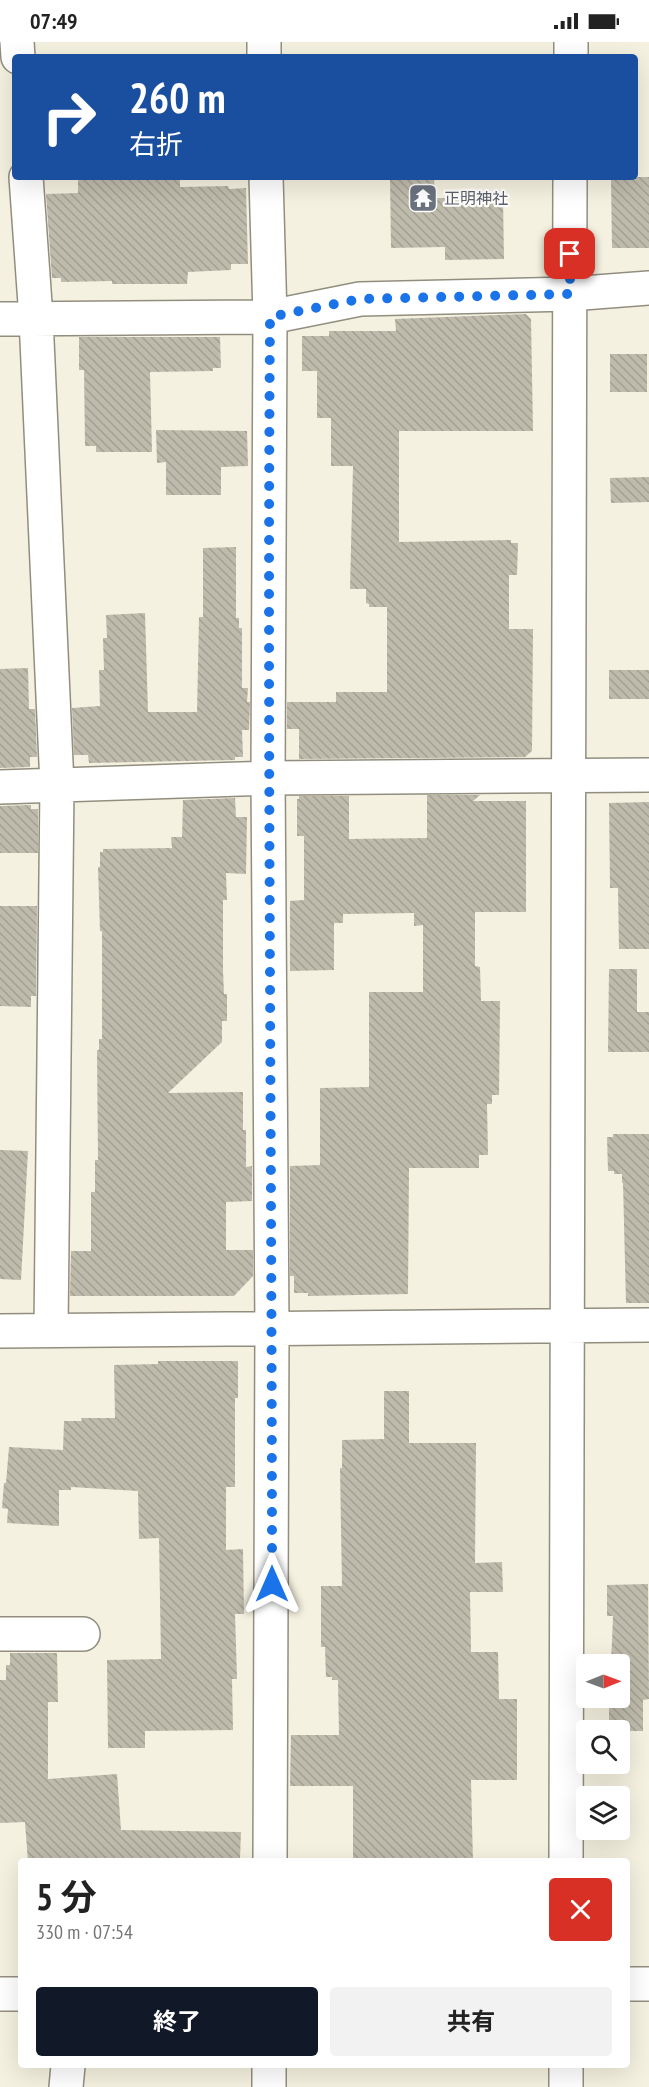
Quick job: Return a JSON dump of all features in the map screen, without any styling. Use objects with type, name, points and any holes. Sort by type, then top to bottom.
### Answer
[{"type":"street","points":[[26,180],[36,318],[57,785],[51,1330]]},
{"type":"street","points":[[266,180],[270,317],[268,778],[272,1328],[270,1858]]},
{"type":"street","points":[[566,1858],[570,180]]},
{"type":"street","points":[[0,319],[270,317],[360,299],[570,294],[649,288]]},
{"type":"street","points":[[0,787],[268,778],[649,775]]},
{"type":"street","points":[[0,1331],[649,1325]]},
{"type":"street","points":[[0,1634],[83,1634]]},
{"type":"street","points":[[630,1984],[649,1984]]},
{"type":"street","points":[[0,1994],[18,1994]]},
{"type":"street","points":[[66,2087],[68,2068]]},
{"type":"street","points":[[269,2068],[269,2087]]},
{"type":"street","points":[[566,2068],[566,2087]]},
{"type":"building","points":[[638,177],[649,177],[649,248],[612,248],[611,180],[638,180]]},
{"type":"building","points":[[78,180],[180,180],[180,187],[246,188],[248,264],[231,264],[231,270],[188,272],[187,284],[112,284],[112,281],[61,282],[61,278],[52,278],[46,194],[78,193]]},
{"type":"building","points":[[390,180],[434,180],[435,198],[503,199],[504,259],[445,260],[445,247],[391,248]]},
{"type":"building","points":[[526,314],[531,319],[533,431],[399,431],[399,542],[511,540],[511,543],[518,543],[517,575],[509,575],[509,629],[533,629],[532,751],[525,757],[299,759],[299,729],[287,729],[287,702],[336,702],[336,692],[387,692],[387,607],[369,607],[366,603],[366,589],[350,589],[353,466],[331,466],[331,418],[317,418],[317,371],[302,371],[302,336],[329,336],[329,331],[396,331],[395,319]]},
{"type":"building","points":[[79,337],[220,337],[221,368],[213,368],[213,371],[150,372],[152,452],[96,452],[96,446],[85,446],[84,370],[79,370]]},
{"type":"building","points":[[610,354],[647,354],[647,392],[610,392]]},
{"type":"building","points":[[156,430],[247,431],[248,466],[221,467],[221,495],[166,495],[166,462],[157,463]]},
{"type":"building","points":[[649,477],[649,502],[611,503],[610,478]]},
{"type":"building","points":[[236,547],[236,618],[239,618],[239,628],[242,628],[242,688],[248,688],[247,702],[250,702],[249,730],[242,730],[243,757],[235,757],[235,760],[89,763],[88,755],[74,755],[72,708],[100,706],[99,670],[104,670],[103,638],[107,638],[106,615],[145,613],[148,712],[197,712],[199,617],[203,617],[203,548]]},
{"type":"building","points":[[28,668],[29,709],[35,709],[37,757],[30,757],[30,767],[0,768],[0,669]]},
{"type":"building","points":[[609,670],[649,670],[649,699],[609,699]]},
{"type":"building","points":[[427,795],[480,795],[473,801],[526,801],[526,912],[475,912],[475,966],[480,967],[481,1001],[500,1001],[499,1095],[492,1095],[492,1104],[487,1104],[488,1155],[479,1155],[479,1168],[409,1168],[408,1294],[308,1296],[308,1293],[294,1293],[294,1276],[290,1276],[290,1166],[320,1165],[320,1088],[369,1087],[369,992],[423,992],[423,925],[414,926],[414,913],[343,914],[343,923],[334,923],[334,970],[290,971],[290,901],[304,900],[304,836],[297,836],[297,799],[299,796],[349,796],[349,839],[427,838]]},
{"type":"building","points":[[235,798],[236,817],[247,817],[246,874],[226,873],[227,900],[223,900],[223,970],[224,994],[227,994],[227,1021],[222,1021],[222,1042],[168,1093],[243,1092],[246,1167],[252,1166],[252,1201],[226,1202],[226,1250],[253,1250],[253,1276],[234,1296],[70,1296],[71,1251],[91,1251],[91,1192],[95,1192],[95,1160],[98,1160],[97,1050],[99,1050],[99,1039],[102,1039],[102,931],[100,931],[98,867],[100,867],[100,852],[103,852],[103,849],[172,848],[171,837],[182,837],[183,800]]},
{"type":"building","points":[[649,802],[649,949],[619,949],[618,888],[610,888],[609,803]]},
{"type":"building","points":[[31,805],[31,809],[38,809],[38,853],[0,853],[0,806]]},
{"type":"building","points":[[0,906],[37,906],[36,996],[31,996],[31,1007],[0,1006]]},
{"type":"building","points":[[609,969],[637,969],[637,1012],[649,1012],[649,1052],[608,1052]]},
{"type":"building","points":[[613,1134],[649,1134],[649,1303],[626,1303],[622,1174],[608,1171],[607,1137],[613,1137]]},
{"type":"building","points":[[0,1150],[28,1151],[21,1280],[0,1279]]},
{"type":"building","points":[[158,1361],[238,1361],[238,1398],[235,1398],[235,1487],[226,1487],[226,1550],[243,1549],[244,1614],[235,1614],[237,1679],[232,1679],[233,1730],[145,1731],[145,1748],[108,1748],[107,1660],[161,1659],[159,1538],[139,1539],[138,1491],[71,1487],[71,1490],[59,1490],[59,1526],[7,1523],[8,1509],[2,1508],[4,1483],[6,1483],[9,1447],[63,1450],[64,1421],[82,1421],[81,1418],[115,1418],[114,1365],[158,1364]]},
{"type":"building","points":[[384,1391],[409,1391],[409,1443],[476,1443],[475,1563],[502,1562],[503,1592],[470,1592],[471,1652],[498,1652],[499,1699],[517,1699],[517,1780],[471,1780],[473,1858],[353,1858],[353,1786],[290,1786],[291,1735],[339,1735],[338,1680],[326,1677],[325,1647],[321,1647],[321,1586],[342,1586],[340,1468],[342,1468],[342,1440],[384,1439]]},
{"type":"building","points":[[648,1584],[649,1699],[643,1700],[643,1731],[630,1731],[630,1720],[609,1720],[609,1708],[630,1708],[630,1654],[611,1654],[613,1616],[607,1616],[607,1585]]},
{"type":"building","points":[[10,1653],[57,1653],[58,1702],[48,1702],[48,1779],[117,1774],[121,1830],[241,1832],[240,1858],[28,1858],[25,1822],[0,1823],[0,1680],[6,1680],[6,1665],[10,1665]]},
{"type":"place","name":"正明神社","points":[[423,198]]},
{"type":"route","points":[[272,1584],[268,778],[270,317],[360,299],[570,294],[570,254]]}]
